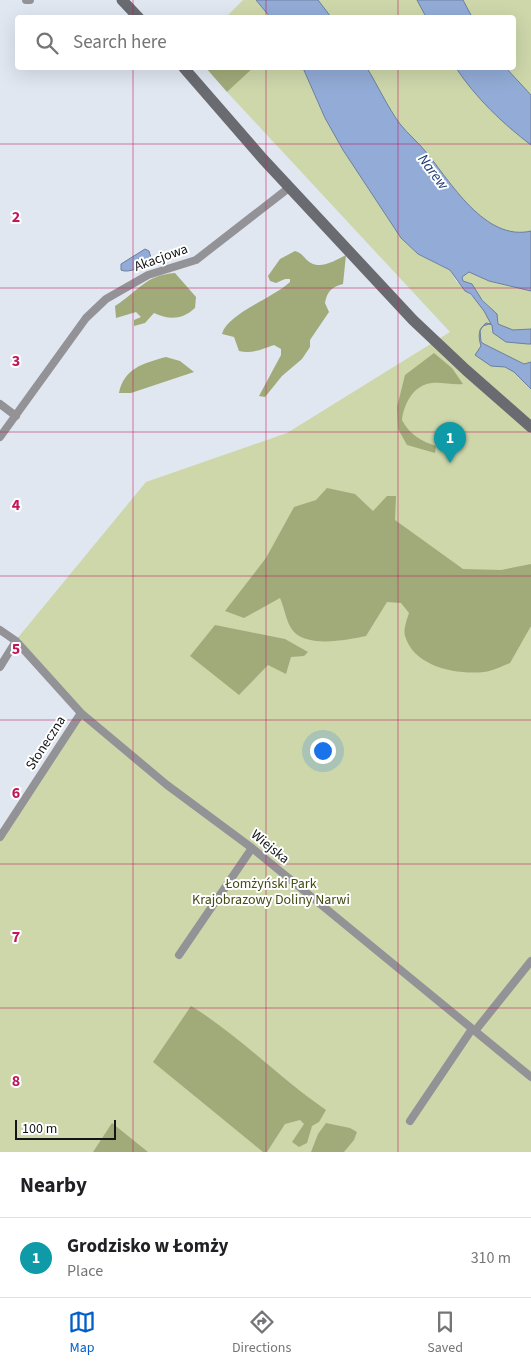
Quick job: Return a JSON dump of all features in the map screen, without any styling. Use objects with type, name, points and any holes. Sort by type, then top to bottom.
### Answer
[{"type":"street","points":[[122,0],[136,15]]},
{"type":"street","points":[[186,70],[290,187],[436,343],[531,427]]},
{"type":"street","name":"Akacjowa","points":[[0,437],[86,318],[106,298],[142,278],[186,264],[202,256],[290,187]]},
{"type":"street","points":[[0,404],[16,416]]},
{"type":"street","name":"Wiejska","points":[[0,630],[16,641],[81,713],[167,784],[252,848],[531,1077]]},
{"type":"street","points":[[0,667],[16,641]]},
{"type":"street","name":"Słoneczna","points":[[0,837],[81,713]]},
{"type":"street","points":[[179,955],[252,848]]},
{"type":"street","points":[[410,1121],[473,1030],[531,961]]},
{"type":"green space","points":[[243,0],[256,0],[268,15],[228,15]]},
{"type":"green space","name":"Łomżyński Park Krajobrazowy Doliny Narwi","points":[[272,0],[531,0],[531,1152],[0,1152],[0,830],[81,708],[16,640],[146,482],[287,433],[450,332],[227,92],[251,70],[304,70],[325,118],[343,150],[401,238],[418,254],[450,270],[456,281],[475,299],[490,307],[478,295],[472,284],[463,281],[462,275],[469,272],[489,281],[521,288],[321,70],[516,70],[516,15],[281,15]]},
{"type":"green space","points":[[208,70],[251,70],[227,92]]},
{"type":"green space","points":[[295,251],[315,265],[329,263],[346,255],[343,284],[333,288],[328,293],[325,303],[329,312],[310,340],[310,347],[302,359],[282,376],[265,397],[259,396],[281,355],[281,349],[274,345],[253,351],[239,351],[234,337],[222,334],[232,320],[241,313],[290,282],[290,279],[285,279],[276,283],[270,281],[268,276],[280,259]]},
{"type":"green space","points":[[175,273],[196,297],[195,308],[190,312],[175,318],[154,313],[145,323],[134,326],[134,320],[141,317],[136,312],[116,318],[115,306],[149,280],[165,274]]},
{"type":"green space","points":[[434,353],[452,368],[463,384],[432,383],[420,387],[407,402],[402,420],[416,437],[436,446],[435,453],[407,445],[398,429],[397,407],[405,375]]},
{"type":"green space","points":[[166,357],[180,361],[194,372],[131,393],[119,393],[125,378],[130,372],[143,364]]},
{"type":"green space","points":[[327,488],[355,494],[373,511],[387,496],[396,496],[395,520],[463,569],[501,570],[531,564],[531,626],[510,663],[491,671],[473,673],[450,670],[427,662],[410,647],[405,636],[409,613],[401,603],[387,602],[366,636],[337,641],[315,641],[297,635],[289,625],[280,598],[244,618],[225,611],[266,558],[294,507],[316,500]]},
{"type":"green space","points":[[215,625],[285,639],[308,652],[304,656],[291,657],[286,674],[268,665],[239,695],[190,656]]},
{"type":"green space","points":[[191,1006],[226,1030],[326,1110],[319,1122],[312,1126],[307,1143],[299,1147],[292,1142],[304,1124],[300,1120],[285,1124],[267,1152],[263,1152],[153,1062]]},
{"type":"green space","points":[[112,1123],[148,1152],[93,1152]]},
{"type":"green space","points":[[326,1123],[350,1128],[357,1132],[354,1140],[344,1152],[311,1152],[318,1134]]},
{"type":"water","points":[[256,0],[318,0],[329,15],[268,15]]},
{"type":"water","points":[[417,0],[463,0],[471,15],[425,15]]},
{"type":"water","name":"Narew","points":[[304,70],[368,70],[400,124],[423,148],[470,206],[484,218],[499,227],[514,232],[531,231],[531,291],[489,281],[469,272],[462,277],[463,281],[472,284],[482,300],[497,314],[498,324],[513,330],[531,329],[531,344],[506,342],[493,333],[492,325],[483,326],[486,323],[491,324],[484,311],[471,294],[465,291],[450,270],[418,254],[401,238],[343,150],[325,118]]},
{"type":"water","points":[[457,70],[508,70],[531,95],[531,145],[490,110]]},
{"type":"water","points":[[145,249],[149,251],[152,261],[132,270],[121,270],[121,264]]},
{"type":"water","points":[[480,331],[481,342],[484,344],[524,364],[531,362],[531,389],[514,372],[505,367],[491,366],[475,355],[481,346]]},
{"type":"place","name":"Grodzisko w Łomży","points":[[450,463]]}]
